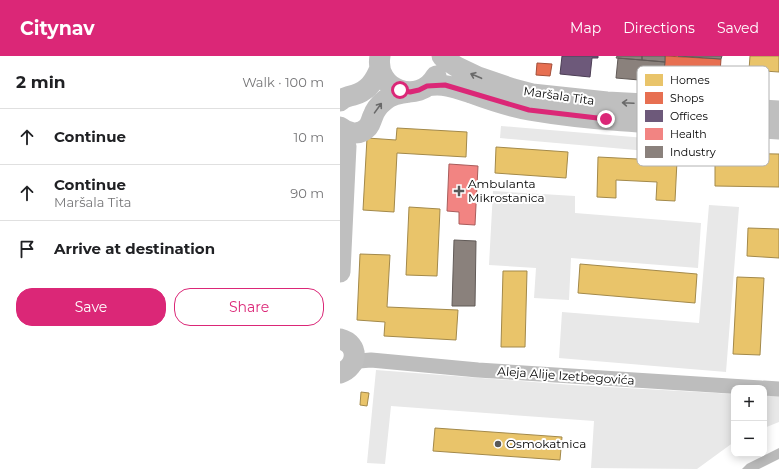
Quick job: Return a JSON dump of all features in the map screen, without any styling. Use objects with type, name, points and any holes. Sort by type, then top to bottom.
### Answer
[{"type":"main road","points":[[340,272],[346,133],[363,131],[368,127],[375,111],[385,99],[395,94],[419,89],[433,80],[439,65],[439,56]]},
{"type":"main road","name":"Maršala Tita","points":[[442,56],[457,67],[478,77],[512,89],[606,111],[637,114]]},
{"type":"main road","points":[[380,60],[384,78],[391,86],[400,90],[419,89]]},
{"type":"main road","points":[[340,101],[366,89],[376,78],[380,60]]},
{"type":"main road","name":"Maršala Tita","points":[[419,89],[445,85],[529,110],[637,111]]},
{"type":"main road","name":"Maršala Tita","points":[[769,112],[779,112]]},
{"type":"main road","name":"Maršala Tita","points":[[769,128],[779,129]]},
{"type":"main road","points":[[344,372],[354,358],[345,340]]},
{"type":"street","points":[[345,340],[361,355],[371,360]]},
{"type":"street","points":[[344,372],[359,361],[371,360]]},
{"type":"street","name":"Aleja Alije Izetbegovića","points":[[371,360],[478,370],[731,386]]},
{"type":"street","points":[[767,388],[779,389]]},
{"type":"shaded area","points":[[501,126],[637,137],[637,150],[500,138]]},
{"type":"shaded area","points":[[493,191],[575,196],[575,213],[701,223],[698,268],[571,258],[569,300],[534,298],[536,268],[489,265]]},
{"type":"shaded area","points":[[709,205],[739,207],[726,372],[559,358],[562,312],[699,323]]},
{"type":"shaded area","points":[[376,370],[572,385],[731,394],[731,444],[697,469],[591,468],[594,421],[391,406],[385,464],[367,463]]},
{"type":"shaded area","points":[[767,395],[779,396],[779,422],[767,427]]},
{"type":"shaded area","points":[[779,448],[779,459],[759,469],[742,469],[747,464],[761,457],[767,457],[767,454]]},
{"type":"building: Homes","points":[[750,56],[779,56],[779,72],[769,71],[769,66],[749,66]]},
{"type":"building: Homes","points":[[397,128],[467,132],[466,157],[397,153],[394,212],[363,210],[367,138],[396,140]]},
{"type":"building: Homes","points":[[496,147],[568,152],[566,178],[495,173]]},
{"type":"building: Homes","points":[[769,154],[779,154],[779,187],[715,186],[715,166],[769,166]]},
{"type":"building: Homes","points":[[598,157],[637,159],[637,166],[677,166],[675,201],[656,200],[657,182],[616,180],[616,198],[597,197]]},
{"type":"building: Homes","points":[[409,207],[440,209],[437,276],[406,275]]},
{"type":"building: Homes","points":[[748,228],[779,229],[779,258],[747,256]]},
{"type":"building: Homes","points":[[360,254],[390,255],[387,307],[458,310],[456,340],[384,336],[385,322],[357,320]]},
{"type":"building: Homes","points":[[580,264],[697,274],[695,303],[578,293]]},
{"type":"building: Homes","points":[[503,271],[527,271],[525,347],[501,347]]},
{"type":"building: Homes","points":[[737,277],[764,278],[760,355],[733,354]]},
{"type":"building: Homes","points":[[361,392],[369,393],[367,406],[360,405]]},
{"type":"building: Homes","name":"Osmokatnica","points":[[435,428],[562,437],[560,460],[433,451]]},
{"type":"building: Shops","points":[[665,56],[721,59],[720,66],[664,66]]},
{"type":"building: Shops","points":[[537,63],[552,64],[550,76],[536,75]]},
{"type":"building: Offices","points":[[562,56],[598,56],[598,58],[592,58],[590,77],[560,74]]},
{"type":"building: Health","points":[[449,164],[478,166],[475,225],[459,224],[459,212],[447,211]]},
{"type":"building: Industry","points":[[617,56],[642,56],[642,60],[616,58]]},
{"type":"building: Industry","points":[[642,56],[665,56],[665,62],[642,60]]},
{"type":"building: Industry","points":[[678,56],[722,56],[721,59]]},
{"type":"building: Industry","points":[[618,58],[665,62],[665,66],[637,66],[637,80],[616,78]]},
{"type":"building: Industry","points":[[454,240],[476,241],[475,306],[452,306]]},
{"type":"place","name":"Ambulanta Mikrostanica","points":[[459,191]]},
{"type":"place","name":"Osmokatnica","points":[[498,444]]},
{"type":"route","points":[[400,90],[410,92],[436,84],[445,85],[529,110],[606,119]]}]
